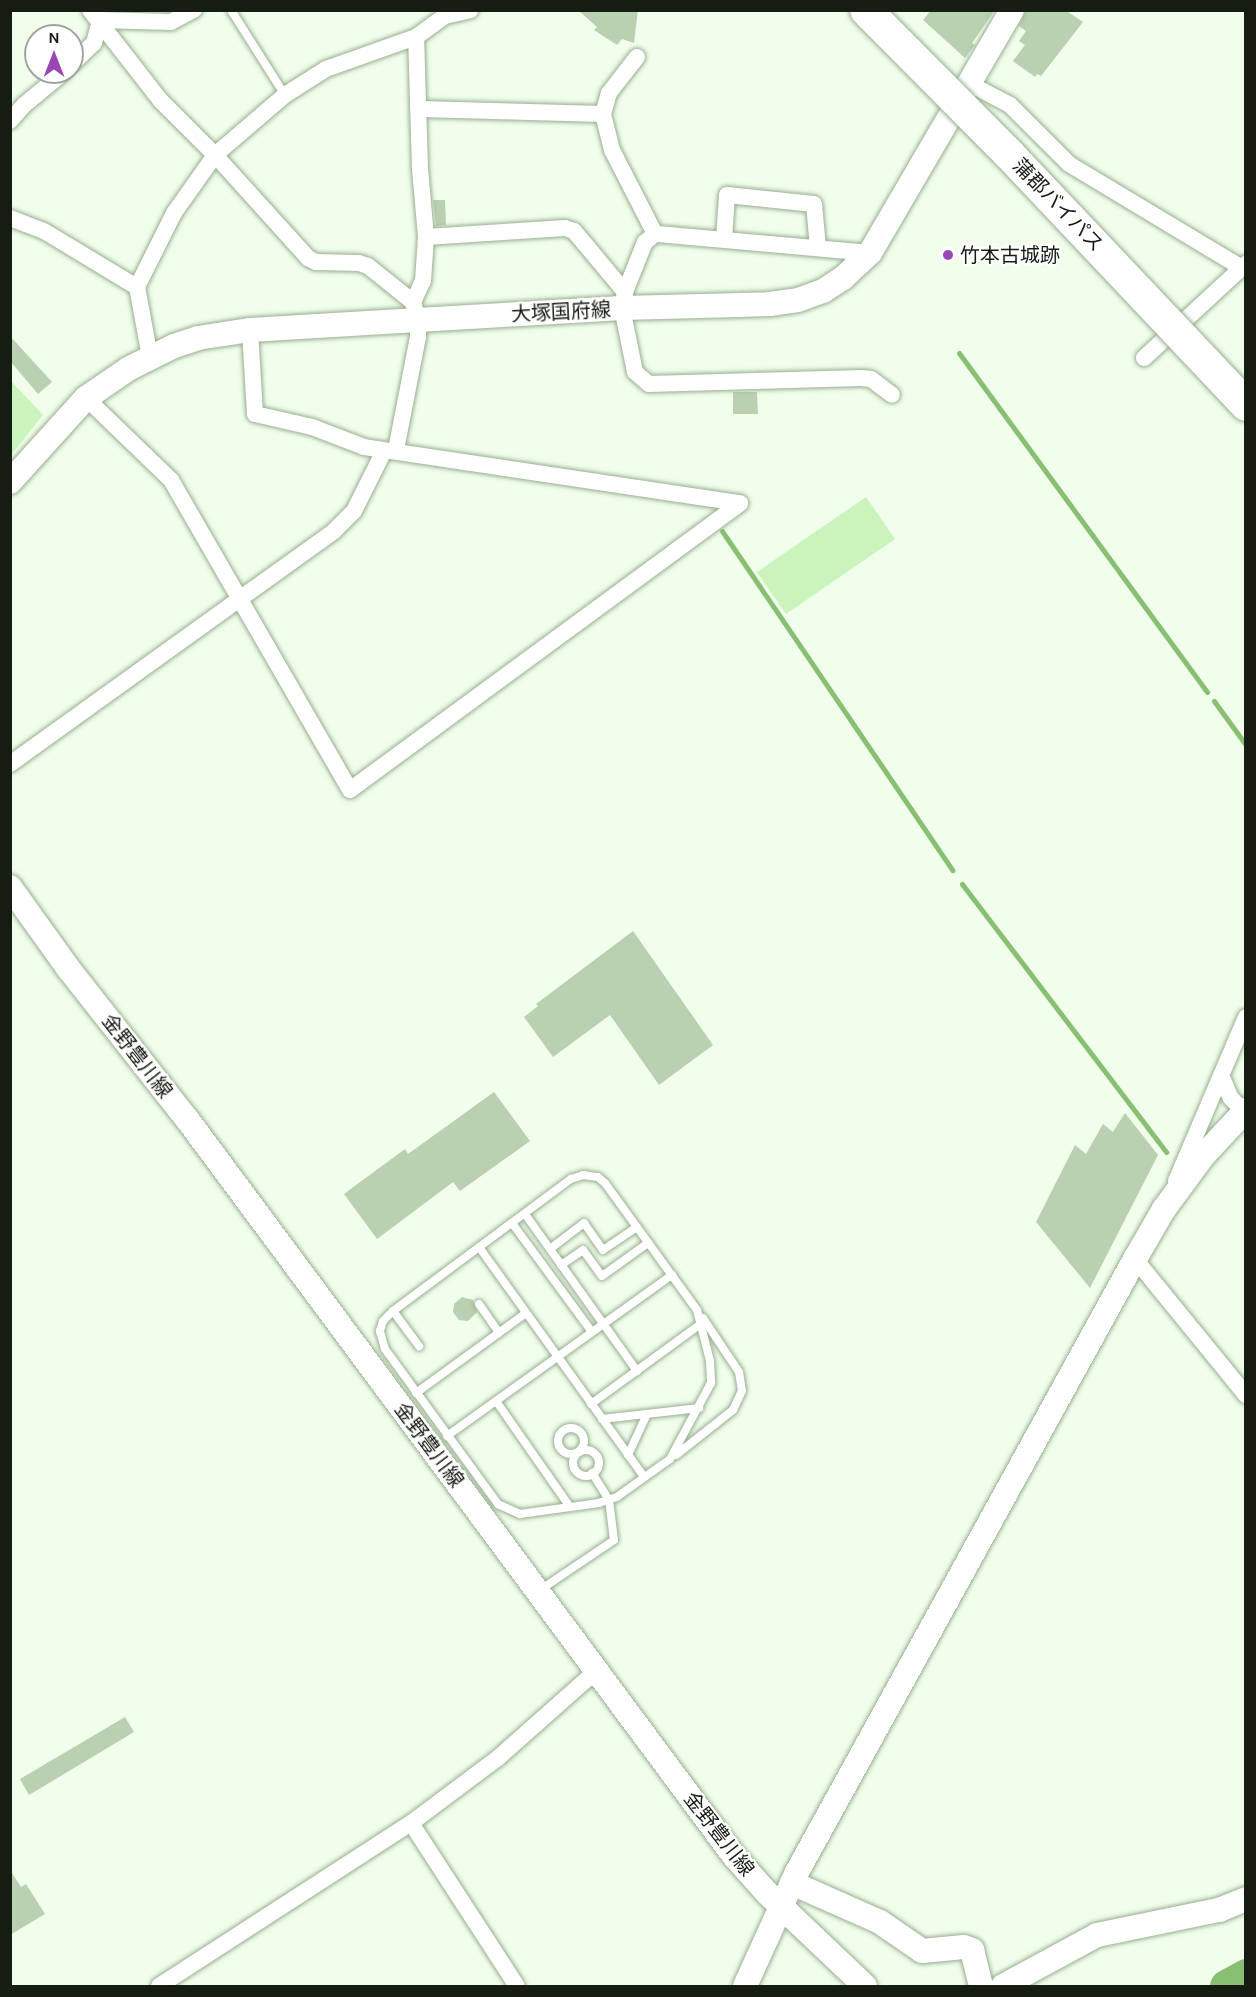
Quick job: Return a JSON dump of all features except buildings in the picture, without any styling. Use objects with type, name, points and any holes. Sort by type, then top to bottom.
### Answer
[{"type":"highway","name":"蒲郡バイパス","points":[[866,10],[1008,153],[1245,405]]},
{"type":"highway","name":"蒲郡バイパス","points":[[878,10],[1045,177],[1245,391]]},
{"type":"main road","name":"大塚国府線","points":[[10,482],[86,398],[150,357],[198,338],[416,311],[623,300],[770,304],[798,300],[823,291],[843,278],[870,253],[1012,10]]},
{"type":"main road","name":"金野豊川線","points":[[10,887],[68,968],[187,1119],[734,1856],[781,1906],[865,1986]]},
{"type":"main road","points":[[745,1986],[792,1883],[1135,1259],[1164,1209],[1204,1155],[1245,1111]]},
{"type":"main road","points":[[792,1883],[880,1922],[922,1951],[964,1947],[972,1950],[981,1986]]},
{"type":"main road","points":[[1003,1986],[1098,1935],[1219,1910],[1245,1899]]},
{"type":"street","points":[[95,15],[171,22],[194,10]]},
{"type":"street","points":[[150,357],[137,287],[174,213],[215,155],[285,95],[326,69],[416,37],[445,16],[470,10]]},
{"type":"street","points":[[84,53],[94,44],[95,15]]},
{"type":"street","points":[[95,15],[160,100],[215,155],[308,258],[316,262],[359,263],[368,266],[416,311]]},
{"type":"street","points":[[10,764],[334,531],[354,511],[390,450],[418,337],[416,311],[423,281],[426,237],[420,169],[420,109],[416,37]]},
{"type":"street","points":[[637,57],[609,93],[603,114],[616,159],[655,234]]},
{"type":"street","points":[[10,121],[24,105],[49,84]]},
{"type":"street","points":[[970,84],[1010,105],[1069,164],[1244,266],[1144,358]]},
{"type":"street","points":[[420,109],[603,114]]},
{"type":"street","points":[[724,240],[727,195],[813,204],[818,248]]},
{"type":"street","points":[[10,218],[44,231],[137,287]]},
{"type":"street","points":[[426,237],[565,228],[574,231],[623,300],[635,372],[640,379],[649,384],[861,378],[871,379],[892,395]]},
{"type":"street","points":[[623,300],[645,242],[655,234],[870,253]]},
{"type":"street","points":[[86,398],[171,480],[350,790],[740,503],[482,467],[364,447],[312,427],[255,414],[250,330]]},
{"type":"street","points":[[1164,1209],[1245,1017]]},
{"type":"street","points":[[1221,1075],[1231,1098],[1245,1111]]},
{"type":"street","points":[[1135,1259],[1245,1395]]},
{"type":"street","points":[[159,1986],[411,1823],[498,1758],[596,1671]]},
{"type":"street","points":[[411,1823],[517,1986]]},
{"type":"lane","points":[[231,10],[285,95]]},
{"type":"lane","points":[[588,1175],[605,1183],[698,1310],[739,1372],[742,1391],[739,1402],[730,1414],[670,1459],[609,1500],[520,1514],[504,1508],[447,1436],[381,1340],[383,1322],[393,1311],[525,1214],[571,1179],[588,1175]]},
{"type":"lane","points":[[525,1214],[637,1371]]},
{"type":"lane","points":[[512,1223],[592,1332]]},
{"type":"lane","points":[[550,1249],[584,1223],[603,1250],[637,1227]]},
{"type":"lane","points":[[561,1265],[583,1250],[602,1276],[648,1243]]},
{"type":"lane","points":[[479,1247],[644,1477]]},
{"type":"lane","points":[[447,1436],[672,1275]]},
{"type":"lane","points":[[479,1304],[499,1333]]},
{"type":"lane","points":[[670,1459],[711,1383],[698,1310]]},
{"type":"lane","points":[[393,1311],[418,1346]]},
{"type":"lane","points":[[416,1393],[526,1313]]},
{"type":"lane","points":[[591,1404],[702,1323]]},
{"type":"lane","points":[[496,1401],[570,1507]]},
{"type":"lane","points":[[602,1419],[699,1408]]},
{"type":"lane","points":[[628,1455],[647,1414]]},
{"type":"lane","points":[[590,1450],[596,1455],[598,1466],[592,1473],[581,1475],[575,1471],[573,1461],[578,1452],[590,1450]]},
{"type":"lane","points":[[538,1592],[614,1540],[609,1500],[592,1473]]},
{"type":"green space","points":[[11,381],[43,415],[11,455]]},
{"type":"green space","points":[[866,497],[895,539],[786,614],[757,572]]},
{"type":"waterway","points":[[959,353],[1207,692]]},
{"type":"waterway","points":[[722,531],[952,870]]},
{"type":"waterway","points":[[1214,701],[1246,745]]},
{"type":"waterway","points":[[962,884],[1166,1152]]},
{"type":"waterway","points":[[1226,1986],[1246,1975]]},
{"type":"place","name":"竹本古城跡","points":[[948,255]]}]
